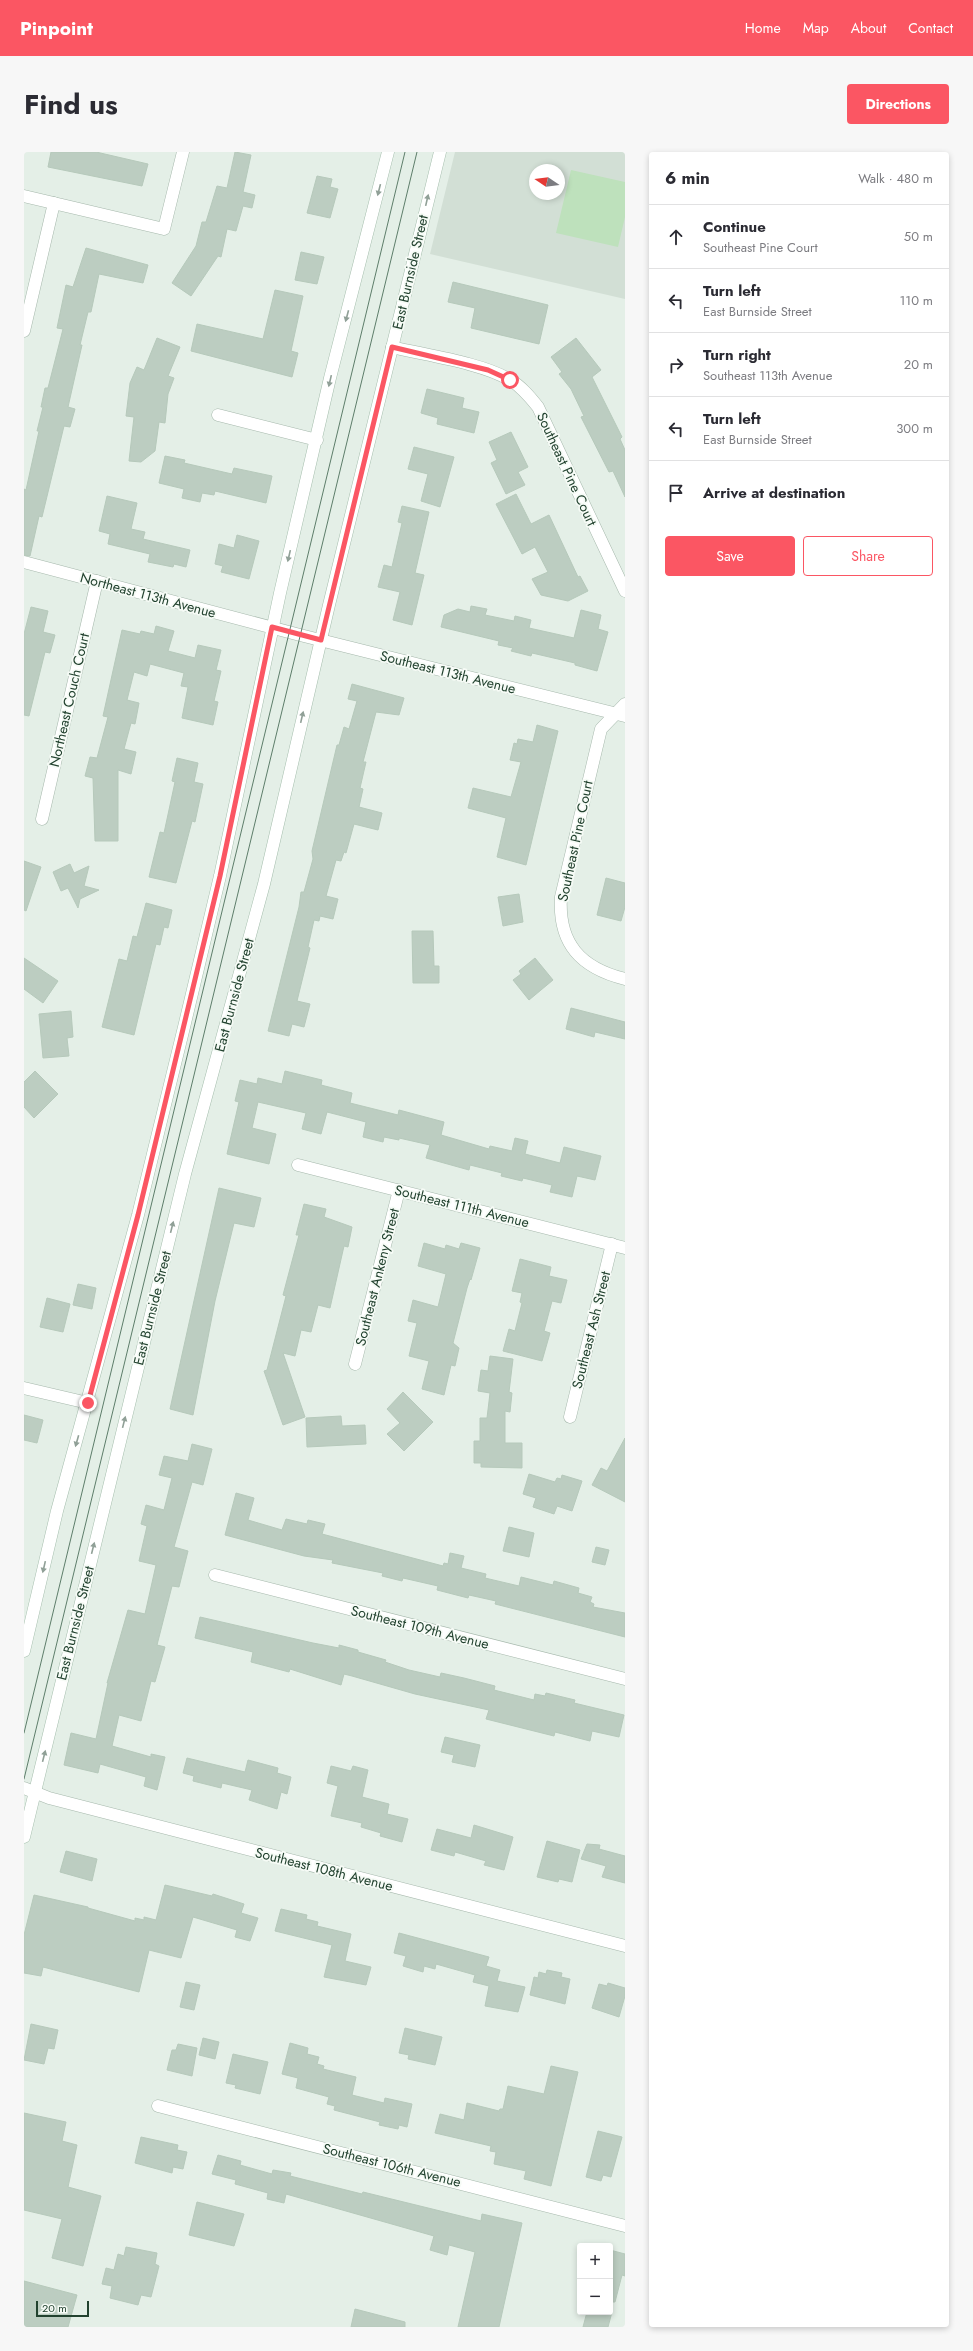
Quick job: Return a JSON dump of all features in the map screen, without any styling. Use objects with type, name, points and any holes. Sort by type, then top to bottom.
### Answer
[{"type":"street","points":[[24,196],[164,229],[183,152]]},
{"type":"street","points":[[24,1651],[57,1511],[88,1403],[138,1215],[220,876],[272,627],[388,152]]},
{"type":"street","name":"East Burnside Street","points":[[24,1837],[29,1791],[185,1174],[264,884],[321,640],[440,152]]},
{"type":"street","points":[[24,331],[54,203]]},
{"type":"street","name":"Southeast Pine Court","points":[[392,347],[488,370],[510,380],[525,392],[538,407],[625,591]]},
{"type":"street","points":[[218,415],[317,440]]},
{"type":"street","name":"Northeast 113th Avenue","points":[[24,562],[272,627]]},
{"type":"street","name":"Northeast Couch Court","points":[[42,819],[96,581]]},
{"type":"street","name":"Southeast 113th Avenue","points":[[272,627],[620,715]]},
{"type":"street","name":"Southeast Pine Court","points":[[625,704],[620,715],[601,729],[562,897],[560,914],[563,931],[572,949],[585,962],[610,975],[625,979]]},
{"type":"street","name":"Southeast 111th Avenue","points":[[298,1165],[625,1248]]},
{"type":"street","name":"Southeast Ankeny Street","points":[[355,1364],[399,1190]]},
{"type":"street","name":"Southeast Ash Street","points":[[570,1417],[612,1244]]},
{"type":"street","points":[[24,1388],[88,1403]]},
{"type":"street","name":"Southeast 109th Avenue","points":[[215,1575],[625,1679]]},
{"type":"street","name":"Southeast 108th Avenue","points":[[29,1791],[625,1946]]},
{"type":"street","name":"Southeast 106th Avenue","points":[[158,2106],[625,2226]]},
{"type":"shaded area","points":[[455,152],[625,152],[625,299],[430,254]]},
{"type":"green space","points":[[571,170],[625,182],[625,217],[618,247],[556,233]]},
{"type":"building","points":[[51,152],[96,152],[148,164],[142,186],[48,167]]},
{"type":"building","points":[[235,152],[251,155],[243,192],[255,195],[252,208],[243,206],[236,231],[227,229],[221,257],[218,256],[191,296],[172,283],[196,246],[202,222],[206,222],[217,186],[227,188]]},
{"type":"building","points":[[317,176],[332,179],[330,187],[338,189],[330,218],[307,213]]},
{"type":"building","points":[[86,248],[148,265],[143,283],[99,274],[91,312],[88,312],[80,345],[82,345],[68,407],[75,409],[70,427],[64,426],[42,517],[39,516],[30,556],[24,555],[24,489],[26,490],[39,431],[37,431],[43,407],[41,407],[45,388],[48,388],[63,329],[57,328],[66,285],[73,287]]},
{"type":"building","points":[[301,252],[324,257],[317,284],[295,280]]},
{"type":"building","points":[[453,282],[548,305],[539,344],[471,328],[475,308],[448,302]]},
{"type":"building","points":[[275,290],[303,296],[291,351],[298,353],[292,377],[191,351],[197,324],[263,339]]},
{"type":"building","points":[[157,338],[180,347],[168,376],[174,378],[168,394],[165,423],[159,422],[155,451],[141,462],[129,461],[134,417],[126,416],[130,383],[137,367],[144,370]]},
{"type":"building","points":[[576,338],[601,370],[592,377],[622,437],[620,439],[625,450],[625,497],[613,471],[609,472],[581,417],[584,416],[571,389],[559,374],[562,372],[551,357]]},
{"type":"building","points":[[427,389],[464,398],[462,408],[479,412],[474,433],[437,424],[438,418],[421,413]]},
{"type":"building","points":[[511,432],[528,467],[518,472],[525,485],[506,494],[491,463],[497,460],[489,442]]},
{"type":"building","points":[[414,447],[454,457],[440,507],[421,501],[428,474],[408,469]]},
{"type":"building","points":[[165,456],[185,460],[184,463],[232,474],[234,468],[272,476],[266,503],[215,491],[214,495],[202,493],[200,502],[182,498],[184,489],[159,483]]},
{"type":"building","points":[[516,494],[531,524],[549,515],[578,577],[580,576],[588,591],[568,601],[541,595],[532,579],[548,572],[535,547],[522,554],[496,504]]},
{"type":"building","points":[[107,496],[137,503],[131,529],[145,532],[143,539],[190,550],[186,567],[174,564],[173,567],[148,562],[150,554],[108,544],[110,534],[99,531]]},
{"type":"building","points":[[402,506],[429,512],[415,573],[424,575],[412,625],[393,620],[400,592],[378,587],[384,565],[392,567],[402,523],[398,522]]},
{"type":"building","points":[[237,535],[259,541],[249,579],[221,572],[223,566],[215,564],[219,544],[234,548]]},
{"type":"building","points":[[471,606],[487,609],[485,615],[514,621],[515,616],[531,620],[529,628],[574,638],[581,610],[601,615],[598,629],[608,632],[597,671],[575,665],[575,663],[532,653],[531,656],[511,651],[513,648],[498,645],[499,641],[441,627],[444,615],[458,609],[470,612]]},
{"type":"building","points":[[31,607],[48,611],[43,632],[55,635],[50,653],[45,652],[29,716],[24,715],[24,634]]},
{"type":"building","points":[[156,626],[174,631],[168,651],[195,658],[198,645],[221,650],[216,670],[221,671],[214,701],[218,702],[213,725],[182,718],[188,687],[181,686],[184,673],[150,664],[147,676],[134,672],[127,700],[139,703],[135,724],[131,723],[124,749],[136,752],[131,774],[118,770],[118,841],[95,841],[93,778],[85,776],[90,757],[97,758],[108,717],[103,716],[122,630],[140,634],[141,631],[154,634]]},
{"type":"building","points":[[352,684],[404,698],[399,715],[376,712],[363,762],[366,762],[360,788],[363,789],[359,807],[382,813],[378,830],[354,824],[346,853],[344,852],[341,861],[336,860],[326,896],[338,899],[333,919],[320,916],[319,921],[314,920],[308,947],[310,948],[297,1001],[310,1004],[304,1027],[292,1024],[289,1036],[268,1031],[299,907],[301,892],[304,892],[313,859],[312,851],[337,745],[339,745],[344,727],[349,729],[357,701],[348,699]]},
{"type":"building","points":[[537,725],[558,731],[526,865],[497,857],[506,818],[468,808],[473,788],[511,797],[521,762],[510,760],[514,743],[517,744],[518,739],[533,742]]},
{"type":"building","points":[[177,758],[198,763],[194,782],[203,784],[195,822],[192,821],[176,883],[149,877],[160,832],[164,833],[175,782],[172,781]]},
{"type":"building","points":[[24,861],[41,867],[26,911],[24,910]]},
{"type":"building","points":[[70,864],[74,873],[89,866],[84,886],[99,890],[80,899],[78,908],[68,888],[61,891],[53,872]]},
{"type":"building","points":[[606,878],[625,883],[625,907],[621,921],[597,915]]},
{"type":"building","points":[[519,894],[523,922],[503,926],[498,897]]},
{"type":"building","points":[[146,903],[172,910],[168,928],[164,927],[160,945],[156,944],[134,1035],[102,1027],[119,959],[127,961],[133,936],[137,937]]},
{"type":"building","points":[[412,931],[433,931],[434,966],[439,966],[439,983],[413,983]]},
{"type":"building","points":[[24,958],[58,981],[43,1003],[24,989]]},
{"type":"building","points":[[535,958],[553,980],[529,1000],[513,980],[521,974],[519,971]]},
{"type":"building","points":[[571,1008],[625,1022],[625,1039],[595,1032],[594,1037],[566,1029]]},
{"type":"building","points":[[71,1011],[73,1037],[67,1038],[69,1056],[43,1058],[39,1014]]},
{"type":"building","points":[[35,1071],[58,1094],[34,1118],[24,1107],[24,1082]]},
{"type":"building","points":[[285,1071],[322,1080],[321,1085],[352,1093],[350,1103],[398,1115],[399,1110],[444,1122],[441,1135],[489,1149],[490,1146],[512,1151],[515,1138],[528,1141],[525,1154],[560,1163],[564,1147],[601,1156],[595,1180],[577,1176],[572,1197],[550,1192],[552,1185],[523,1178],[522,1181],[501,1176],[502,1173],[470,1165],[469,1170],[426,1158],[430,1145],[399,1138],[399,1140],[384,1137],[383,1142],[363,1137],[366,1122],[327,1112],[321,1134],[302,1129],[306,1113],[258,1102],[252,1128],[276,1134],[269,1164],[227,1154],[239,1102],[235,1101],[240,1080],[257,1084],[258,1078],[282,1084]]},
{"type":"building","points":[[219,1188],[261,1198],[254,1227],[234,1223],[215,1301],[193,1415],[170,1409]]},
{"type":"building","points":[[304,1204],[326,1209],[324,1217],[352,1227],[348,1247],[344,1246],[330,1308],[318,1305],[311,1332],[301,1330],[295,1356],[283,1353],[305,1417],[283,1425],[264,1371],[267,1370],[286,1296],[283,1295],[299,1235],[296,1235]]},
{"type":"building","points":[[424,1243],[445,1249],[446,1245],[459,1249],[461,1243],[480,1248],[471,1280],[470,1279],[467,1288],[453,1343],[459,1348],[455,1366],[451,1365],[444,1395],[422,1389],[429,1361],[409,1356],[417,1323],[408,1321],[413,1300],[438,1307],[446,1274],[418,1266]]},
{"type":"building","points":[[520,1259],[551,1267],[549,1276],[567,1280],[561,1303],[552,1301],[544,1331],[550,1333],[542,1361],[503,1351],[509,1329],[515,1331],[522,1303],[520,1302],[522,1293],[512,1291]]},
{"type":"building","points":[[78,1284],[96,1288],[92,1309],[73,1305]]},
{"type":"building","points":[[47,1298],[70,1304],[63,1332],[40,1327]]},
{"type":"building","points":[[490,1356],[513,1359],[509,1392],[512,1393],[510,1412],[505,1411],[505,1443],[522,1443],[522,1468],[481,1467],[481,1463],[474,1463],[474,1441],[480,1441],[480,1418],[487,1418],[490,1393],[478,1391],[481,1370],[488,1371]]},
{"type":"building","points":[[403,1392],[433,1422],[404,1451],[387,1434],[400,1423],[387,1409]]},
{"type":"building","points":[[24,1415],[43,1420],[37,1443],[24,1440]]},
{"type":"building","points":[[341,1416],[342,1426],[365,1425],[366,1444],[307,1447],[306,1418]]},
{"type":"building","points":[[625,1438],[625,1502],[592,1485],[601,1468],[607,1471]]},
{"type":"building","points":[[192,1444],[212,1449],[203,1485],[192,1482],[174,1547],[188,1551],[179,1587],[172,1586],[157,1645],[165,1647],[155,1682],[151,1681],[141,1721],[119,1715],[112,1746],[151,1757],[151,1754],[165,1757],[157,1790],[144,1786],[146,1777],[100,1764],[98,1773],[64,1765],[71,1733],[96,1739],[107,1683],[128,1610],[145,1614],[156,1565],[139,1561],[147,1526],[141,1524],[146,1505],[164,1510],[172,1478],[159,1475],[164,1456],[188,1461]]},
{"type":"building","points":[[529,1474],[555,1482],[557,1478],[561,1479],[562,1475],[582,1481],[572,1511],[557,1506],[554,1514],[533,1507],[536,1498],[523,1494]]},
{"type":"building","points":[[236,1493],[254,1498],[248,1520],[282,1530],[286,1519],[307,1524],[308,1520],[325,1524],[322,1534],[443,1566],[444,1563],[448,1564],[450,1553],[464,1556],[461,1568],[486,1574],[485,1578],[519,1586],[521,1577],[553,1585],[554,1581],[579,1588],[578,1593],[592,1597],[590,1602],[594,1604],[593,1607],[625,1613],[625,1637],[495,1604],[496,1601],[469,1595],[468,1598],[437,1590],[438,1586],[403,1578],[402,1581],[382,1576],[383,1573],[332,1563],[333,1560],[304,1556],[225,1535]]},
{"type":"building","points":[[509,1527],[534,1533],[529,1557],[503,1551]]},
{"type":"building","points":[[596,1547],[609,1550],[605,1565],[592,1562]]},
{"type":"building","points":[[200,1617],[313,1643],[339,1648],[339,1645],[386,1660],[385,1662],[409,1670],[440,1677],[441,1673],[464,1678],[495,1686],[494,1690],[534,1700],[535,1694],[545,1696],[546,1693],[575,1700],[574,1703],[624,1715],[619,1737],[592,1731],[590,1741],[555,1732],[554,1736],[486,1719],[489,1710],[415,1694],[344,1674],[341,1685],[290,1669],[289,1672],[251,1662],[253,1652],[195,1638]]},
{"type":"building","points":[[445,1737],[480,1745],[475,1767],[452,1762],[454,1755],[441,1752]]},
{"type":"building","points":[[187,1758],[245,1772],[248,1760],[278,1768],[277,1773],[291,1777],[287,1794],[281,1792],[277,1809],[249,1800],[252,1790],[222,1783],[221,1788],[193,1781],[194,1776],[183,1773]]},
{"type":"building","points":[[331,1766],[351,1771],[353,1766],[368,1770],[362,1797],[389,1804],[387,1814],[408,1819],[402,1842],[380,1836],[381,1833],[361,1827],[362,1823],[331,1816],[338,1786],[327,1783]]},
{"type":"building","points":[[474,1825],[513,1837],[504,1870],[484,1865],[486,1861],[455,1852],[454,1856],[431,1850],[437,1829],[471,1838]]},
{"type":"building","points":[[547,1841],[580,1850],[572,1882],[559,1879],[558,1882],[537,1877]]},
{"type":"building","points":[[587,1844],[600,1845],[599,1849],[625,1856],[625,1883],[602,1877],[606,1866],[581,1859]]},
{"type":"building","points":[[66,1851],[97,1859],[92,1881],[60,1872]]},
{"type":"building","points":[[165,1885],[212,1896],[213,1894],[244,1904],[241,1913],[258,1918],[250,1941],[235,1937],[237,1930],[193,1917],[181,1958],[149,1950],[139,1992],[43,1967],[41,1976],[24,1973],[24,1935],[34,1895],[88,1907],[135,1921],[135,1918],[144,1920],[144,1917],[156,1920]]},
{"type":"building","points":[[281,1909],[307,1915],[306,1919],[318,1922],[317,1926],[351,1934],[345,1961],[371,1967],[366,1985],[324,1977],[332,1945],[275,1931]]},
{"type":"building","points":[[399,1933],[489,1957],[486,1966],[500,1970],[497,1981],[525,1987],[518,2012],[485,2006],[489,1986],[473,1982],[475,1975],[436,1964],[435,1969],[424,1966],[423,1972],[403,1966],[406,1956],[394,1953]]},
{"type":"building","points":[[547,1970],[562,1973],[561,1977],[570,1979],[565,2004],[530,1995],[534,1977],[538,1978],[539,1972],[546,1974]]},
{"type":"building","points":[[186,1982],[200,1985],[194,2010],[180,2007]]},
{"type":"building","points":[[608,1983],[625,1988],[625,1996],[619,2017],[592,2008],[599,1984],[607,1986]]},
{"type":"building","points":[[31,2024],[58,2030],[54,2049],[48,2048],[44,2064],[24,2060]]},
{"type":"building","points":[[405,2028],[442,2037],[435,2065],[408,2059],[409,2055],[399,2053]]},
{"type":"building","points":[[203,2038],[219,2042],[215,2059],[199,2055]]},
{"type":"building","points":[[290,2043],[308,2048],[307,2054],[319,2057],[317,2064],[324,2066],[323,2069],[356,2077],[352,2095],[384,2103],[385,2098],[412,2104],[407,2127],[399,2125],[398,2129],[379,2125],[380,2122],[334,2110],[335,2106],[327,2104],[329,2097],[296,2088],[298,2078],[282,2074]]},
{"type":"building","points":[[178,2044],[197,2048],[192,2076],[167,2070],[172,2050],[176,2050]]},
{"type":"building","points":[[233,2054],[268,2062],[260,2094],[235,2088],[236,2085],[226,2083]]},
{"type":"building","points":[[551,2066],[578,2072],[551,2186],[524,2179],[526,2171],[494,2164],[496,2152],[490,2151],[491,2146],[435,2133],[440,2114],[464,2120],[467,2103],[499,2111],[500,2109],[503,2109],[508,2086],[544,2094]]},
{"type":"building","points":[[24,2113],[66,2122],[62,2141],[77,2145],[68,2187],[101,2196],[83,2266],[52,2258],[62,2219],[24,2210]]},
{"type":"building","points":[[598,2131],[622,2137],[611,2177],[603,2175],[601,2181],[586,2177]]},
{"type":"building","points":[[141,2137],[178,2145],[177,2150],[187,2152],[183,2169],[173,2167],[172,2173],[135,2163]]},
{"type":"building","points":[[218,2155],[241,2161],[240,2165],[272,2174],[273,2170],[291,2173],[290,2176],[481,2221],[482,2214],[522,2223],[499,2327],[458,2327],[475,2252],[449,2245],[447,2255],[430,2250],[434,2236],[286,2194],[284,2203],[267,2199],[268,2193],[235,2184],[236,2180],[212,2174]]},
{"type":"building","points":[[197,2202],[244,2214],[234,2246],[189,2235]]},
{"type":"building","points":[[126,2247],[157,2253],[155,2264],[159,2266],[151,2297],[141,2295],[138,2305],[110,2298],[112,2286],[102,2284],[106,2268],[114,2270],[118,2254],[124,2256]]},
{"type":"building","points":[[613,2251],[625,2254],[625,2276],[622,2275],[615,2302],[613,2302]]},
{"type":"building","points":[[24,2281],[77,2295],[68,2327],[24,2327]]},
{"type":"building","points":[[355,2309],[405,2322],[405,2327],[351,2327]]},
{"type":"building","points":[[586,2315],[611,2315],[608,2327],[583,2327]]},
{"type":"tram line","points":[[24,1733],[405,152]]},
{"type":"tram line","points":[[24,1779],[417,152]]},
{"type":"route","points":[[88,1403],[138,1215],[220,876],[272,627],[321,640],[392,347],[488,370],[510,380]]}]
